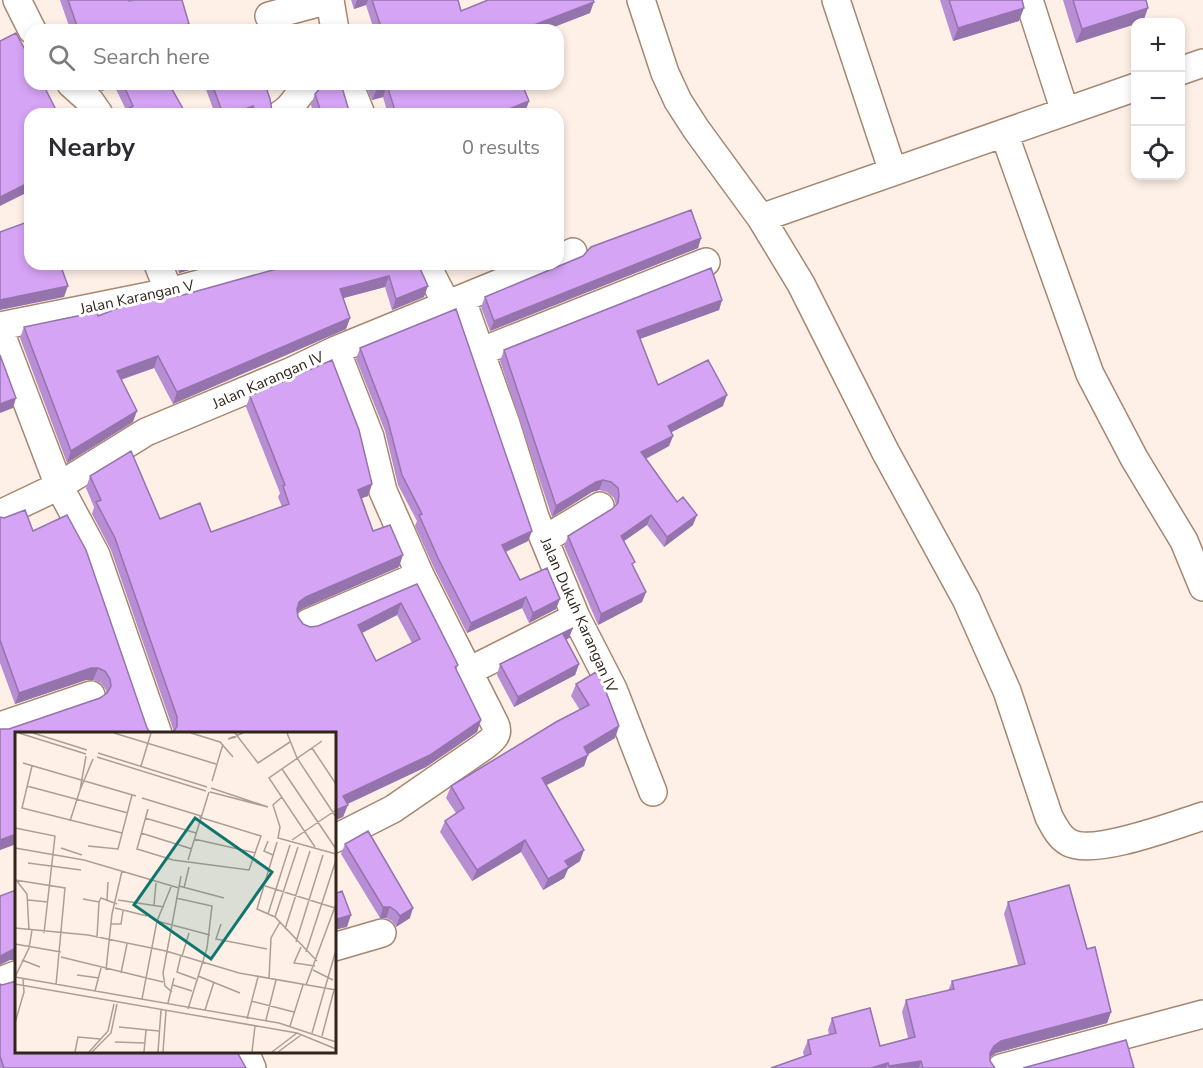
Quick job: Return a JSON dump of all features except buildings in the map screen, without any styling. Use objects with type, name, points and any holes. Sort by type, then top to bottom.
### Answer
[{"type":"street","points":[[17,0],[29,24]]},
{"type":"street","points":[[269,16],[330,0],[334,24]]},
{"type":"street","points":[[640,0],[665,73],[678,100],[696,129],[761,218],[801,284],[885,451],[966,598],[1007,691],[1049,817],[1058,833],[1066,842],[1074,845],[1085,847],[1112,844],[1203,816]]},
{"type":"street","points":[[836,0],[893,172]]},
{"type":"street","points":[[1029,0],[1065,112]]},
{"type":"street","points":[[1185,69],[1203,63]]},
{"type":"street","points":[[761,218],[1131,89]]},
{"type":"street","points":[[78,90],[95,108]]},
{"type":"street","points":[[289,108],[295,103],[302,90]]},
{"type":"street","points":[[351,90],[359,108]]},
{"type":"street","points":[[1004,133],[1090,374],[1134,458],[1184,541],[1203,587]]},
{"type":"street","points":[[482,351],[706,262]]},
{"type":"street","points":[[160,270],[169,292]]},
{"type":"street","name":"Jalan Karangan V","points":[[0,326],[169,292],[252,270]]},
{"type":"street","name":"Jalan Dukuh Karangan IV","points":[[431,270],[455,302],[482,351],[535,517],[576,617],[613,689],[653,792]]},
{"type":"street","name":"Jalan Karangan IV","points":[[0,514],[59,486],[146,432],[292,371],[336,350],[532,270]]},
{"type":"street","points":[[0,332],[59,486],[96,555],[157,732]]},
{"type":"street","points":[[336,350],[370,438],[383,491],[420,574],[497,728],[495,738],[393,809],[336,838]]},
{"type":"street","points":[[545,539],[600,506]]},
{"type":"street","points":[[308,623],[420,574]]},
{"type":"street","points":[[469,672],[576,617]]},
{"type":"street","points":[[0,726],[92,695]]},
{"type":"street","points":[[336,946],[382,933]]},
{"type":"street","points":[[0,981],[15,975]]},
{"type":"street","points":[[1014,1066],[1203,1014]]},
{"type":"street","points":[[245,1053],[252,1068]]}]
